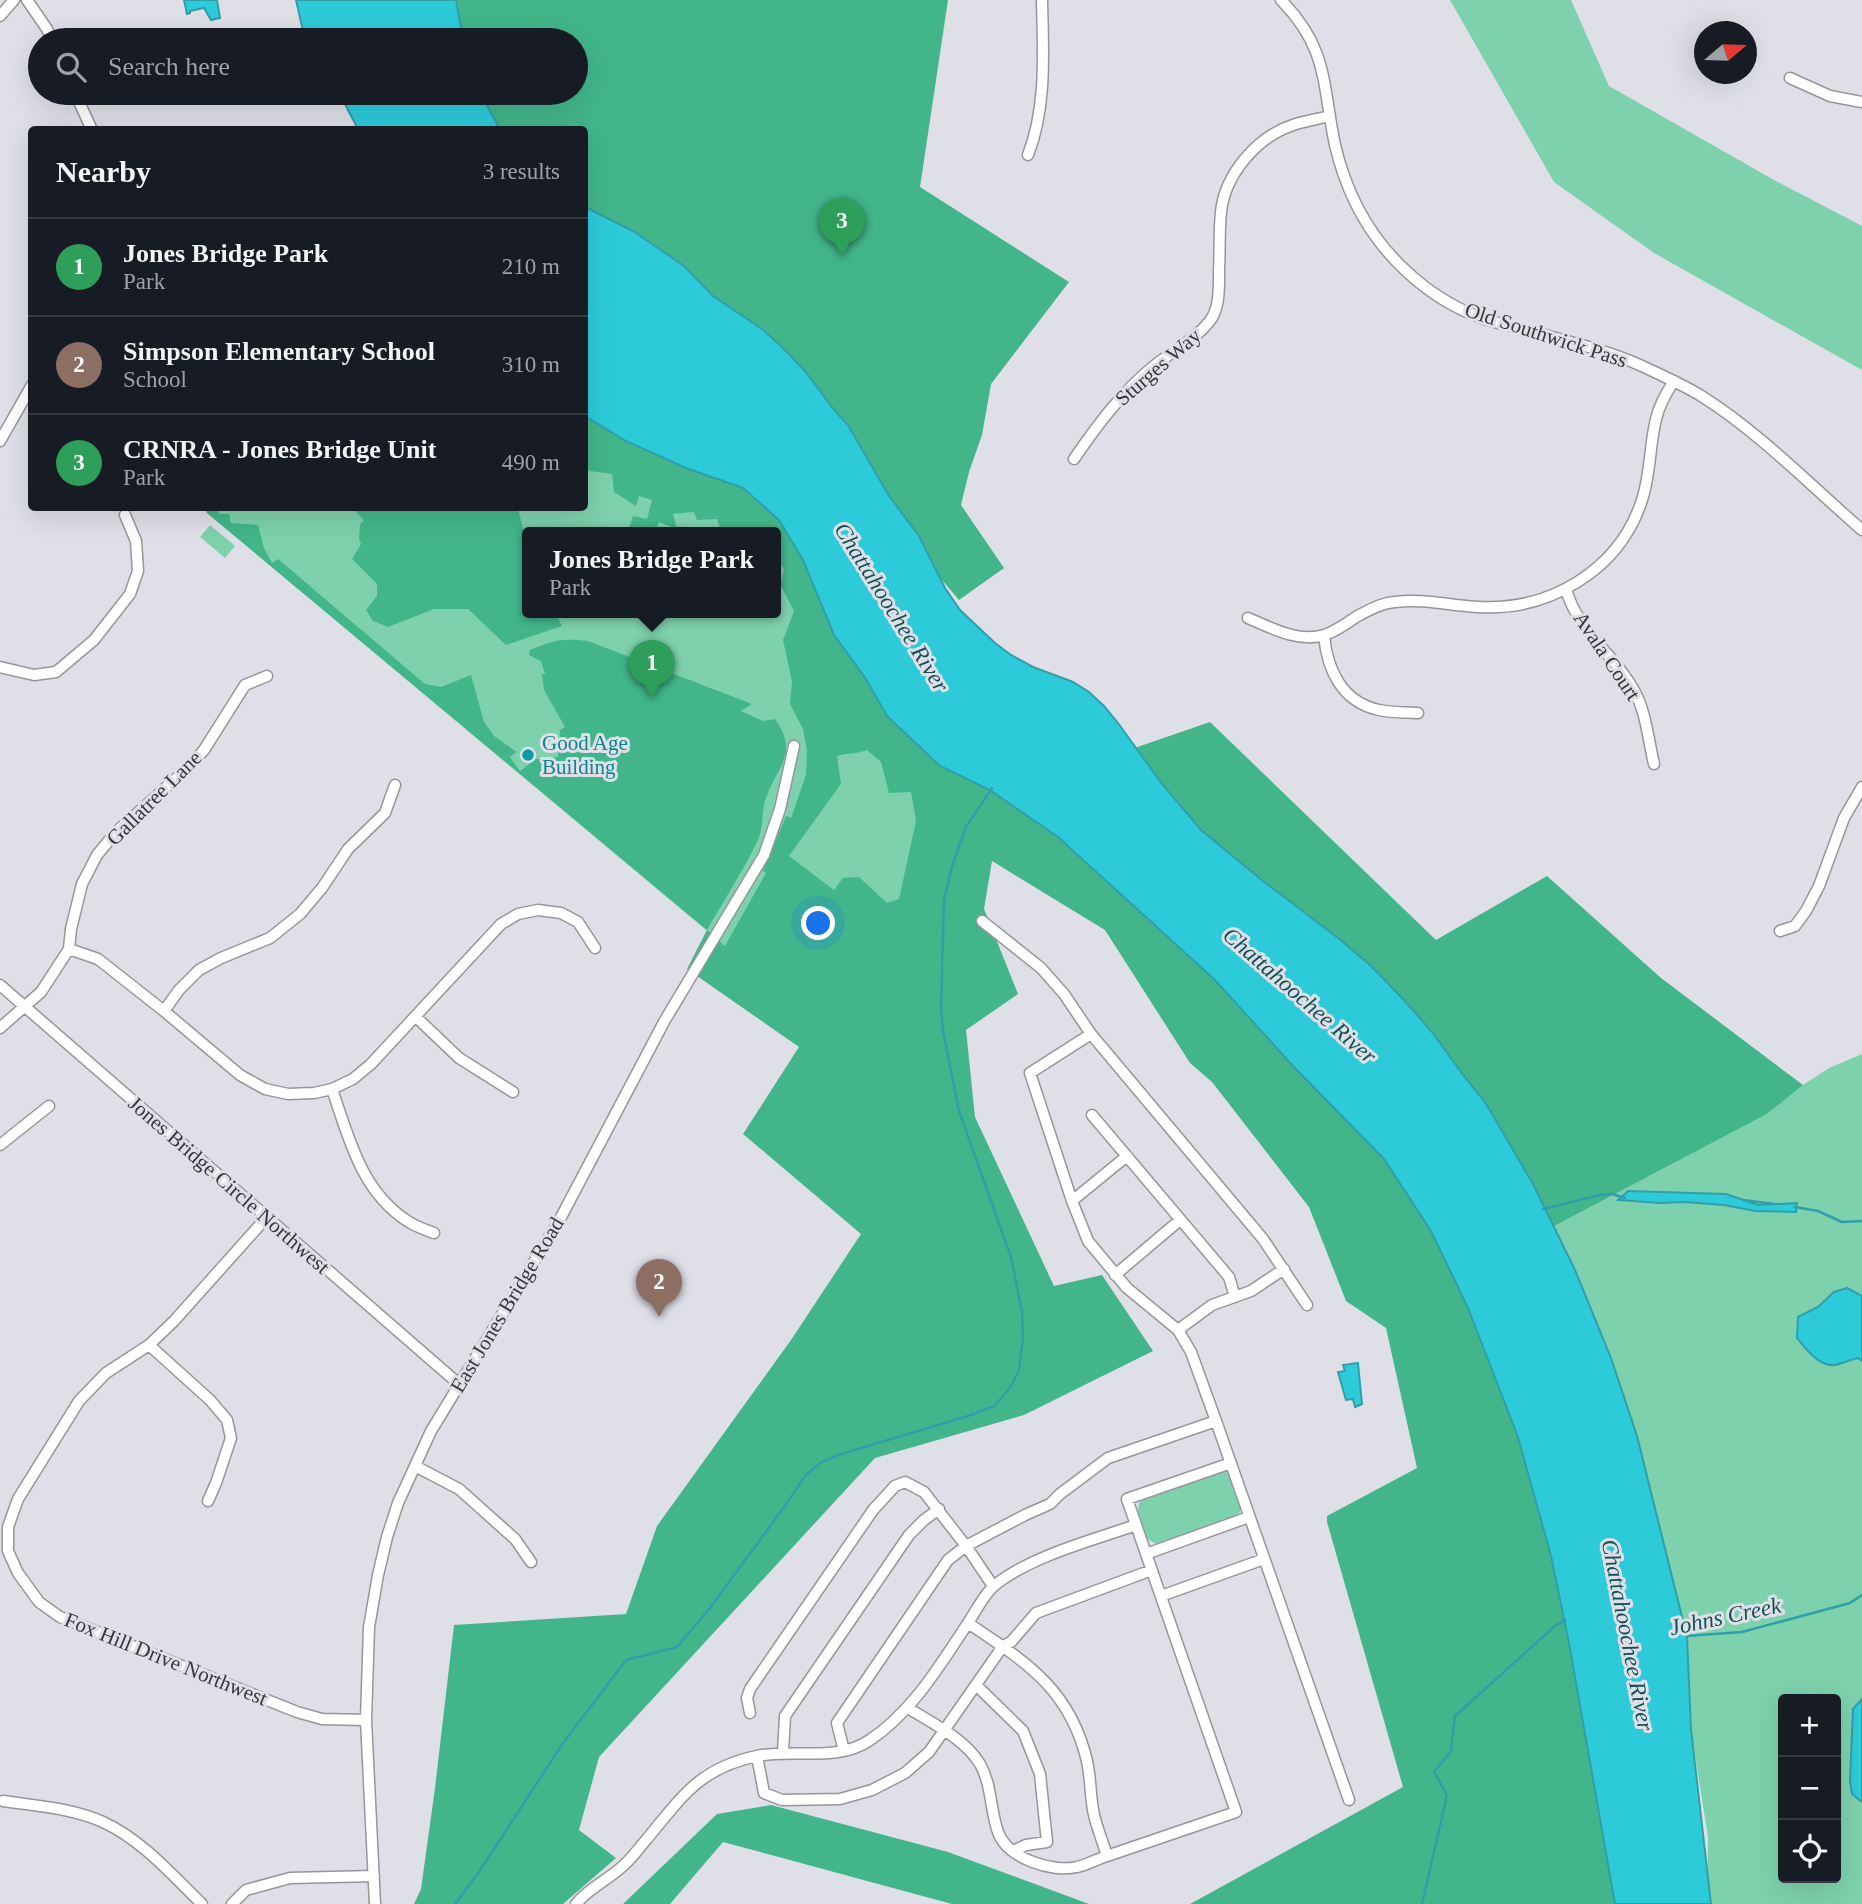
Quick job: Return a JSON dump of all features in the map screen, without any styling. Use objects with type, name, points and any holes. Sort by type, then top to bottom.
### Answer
[{"type":"street","points":[[0,16],[13,0]]},
{"type":"street","points":[[27,0],[46,28]]},
{"type":"street","points":[[1028,155],[1042,98],[1042,0]]},
{"type":"street","name":"Old Southwick Pass","points":[[1281,0],[1304,26],[1318,53],[1342,170],[1362,216],[1387,251],[1422,284],[1449,303],[1479,317],[1605,352],[1674,381],[1703,397],[1747,428],[1862,530]]},
{"type":"street","points":[[1790,78],[1830,96],[1862,102]]},
{"type":"street","points":[[81,105],[90,126]]},
{"type":"street","name":"Sturges Way","points":[[1074,459],[1105,414],[1122,395],[1155,365],[1193,339],[1212,317],[1219,289],[1221,209],[1230,181],[1240,165],[1258,145],[1278,132],[1293,125],[1330,116]]},
{"type":"street","points":[[1248,618],[1301,638],[1324,635],[1370,609],[1393,602],[1416,600],[1500,608],[1539,600],[1566,589],[1604,562],[1633,523],[1647,481],[1656,417],[1674,381]]},
{"type":"street","points":[[0,441],[28,392]]},
{"type":"street","points":[[0,667],[34,675],[56,672],[94,640],[130,594],[138,571],[136,541],[125,515]]},
{"type":"street","name":"Avala Court","points":[[1566,589],[1586,629],[1622,671],[1634,690],[1641,707],[1654,764]]},
{"type":"street","points":[[1324,635],[1331,669],[1340,685],[1352,697],[1378,710],[1418,713]]},
{"type":"street","name":"Gallatree Lane","points":[[0,1028],[41,992],[69,949],[82,884],[97,855],[116,832],[189,767],[204,750],[245,685],[267,676]]},
{"type":"street","name":"East Jones Bridge Road","points":[[374,1904],[366,1720],[369,1627],[378,1575],[398,1503],[431,1431],[559,1221],[665,1020],[764,855],[780,809],[794,746]]},
{"type":"street","points":[[164,1011],[179,990],[199,970],[270,938],[300,914],[322,888],[348,849],[384,813],[396,785]]},
{"type":"street","points":[[1780,931],[1795,926],[1806,912],[1819,886],[1844,818],[1862,787]]},
{"type":"street","points":[[69,949],[98,959],[240,1075],[265,1089],[288,1094],[332,1089],[353,1079],[416,1017],[501,924],[518,914],[538,910],[561,913],[578,922],[595,948]]},
{"type":"street","points":[[982,921],[1041,968],[1064,994],[1091,1034],[1263,1239],[1307,1305]]},
{"type":"street","name":"Jones Bridge Circle Northwest","points":[[0,985],[460,1385]]},
{"type":"street","points":[[416,1017],[459,1058],[513,1092]]},
{"type":"street","points":[[1091,1034],[1030,1073],[1072,1201],[1088,1241],[1127,1288],[1178,1330],[1191,1352],[1349,1800]]},
{"type":"street","points":[[332,1089],[355,1156],[375,1191],[410,1223],[434,1233]]},
{"type":"street","points":[[0,1145],[49,1106]]},
{"type":"street","points":[[1092,1115],[1229,1277],[1235,1297]]},
{"type":"street","points":[[1072,1201],[1127,1156]]},
{"type":"street","name":"Fox Hill Drive Northwest","points":[[266,1218],[174,1321],[149,1345],[106,1373],[79,1401],[18,1499],[8,1527],[8,1551],[18,1573],[39,1602],[60,1617],[297,1712],[322,1718],[366,1720]]},
{"type":"street","points":[[1115,1275],[1180,1220]]},
{"type":"street","points":[[1178,1330],[1212,1305],[1251,1291],[1283,1269]]},
{"type":"street","points":[[149,1345],[210,1400],[227,1420],[231,1438],[208,1501]]},
{"type":"street","points":[[844,1751],[837,1723],[948,1560],[966,1546],[1050,1504],[1108,1458],[1216,1421]]},
{"type":"street","points":[[908,1708],[968,1749],[980,1764],[989,1784],[998,1834],[1013,1852],[1038,1864],[1058,1869],[1077,1867],[1236,1812],[1127,1499],[1231,1463]]},
{"type":"street","points":[[415,1466],[458,1489],[515,1539],[531,1562]]},
{"type":"street","points":[[750,1713],[747,1698],[750,1689],[873,1510],[895,1486],[905,1482],[925,1492],[993,1586]]},
{"type":"street","points":[[783,1752],[785,1716],[909,1535],[939,1509]]},
{"type":"street","points":[[1146,1554],[1249,1517]]},
{"type":"street","points":[[576,1904],[595,1886],[625,1865],[687,1791],[707,1775],[757,1756],[783,1752],[824,1755],[866,1743],[889,1727],[908,1708],[993,1586],[1017,1570],[1046,1557],[1136,1525]]},
{"type":"street","points":[[1161,1596],[1264,1559]]},
{"type":"street","points":[[757,1756],[764,1793],[782,1800],[840,1799],[872,1790],[905,1773],[929,1752],[1003,1646],[1011,1642],[1036,1613],[1152,1570]]},
{"type":"street","points":[[968,1623],[1042,1677],[1062,1701],[1077,1729],[1087,1762],[1094,1816],[1107,1856]]},
{"type":"street","points":[[976,1685],[1023,1731],[1040,1774],[1047,1842],[1026,1844],[1013,1852]]},
{"type":"street","points":[[3,1801],[69,1811],[102,1821],[134,1839],[202,1904]]},
{"type":"street","points":[[232,1904],[246,1890],[290,1878],[374,1876]]},
{"type":"green space","points":[[448,0],[948,0],[920,187],[1069,282],[991,384],[982,435],[961,505],[1004,568],[959,600],[891,520],[588,218],[588,126],[488,126],[477,105],[588,105],[588,28],[451,28]]},
{"type":"green space","points":[[1450,0],[1571,0],[1609,86],[1774,180],[1862,226],[1862,370],[1654,253],[1554,182]]},
{"type":"green space","points":[[588,418],[626,441],[686,468],[743,488],[779,520],[940,766],[912,951],[725,946],[206,511],[588,511]]},
{"type":"green space","points":[[588,418],[626,441],[686,468],[743,488],[779,520],[803,560],[834,635],[866,679],[887,717],[940,766],[990,790],[1058,837],[1215,980],[1293,1066],[1384,1159],[1431,1231],[1468,1308],[1518,1437],[1551,1556],[1615,1904],[1190,1904],[1403,1787],[1327,1516],[1417,1468],[1386,1328],[1346,1301],[1309,1207],[1212,1082],[1190,1063],[1105,930],[992,861],[984,909],[1018,994],[966,1030],[975,1117],[1054,1286],[1102,1275],[1153,1351],[1024,1415],[875,1458],[599,1757],[579,1830],[616,1858],[563,1904],[414,1904],[421,1889],[454,1625],[626,1614],[657,1526],[791,1340],[861,1234],[743,1134],[799,1047],[687,969],[707,930],[725,946],[766,873],[763,871],[786,816],[791,818],[806,775],[807,751],[803,729],[790,704],[792,681],[783,640],[794,611],[781,586],[784,570],[781,564],[781,527],[719,527],[717,519],[697,520],[694,512],[673,514],[676,527],[659,522],[657,527],[630,527],[633,516],[647,519],[652,500],[639,496],[636,506],[614,492],[612,474],[590,471]],"holes":[[[867,750],[881,762],[889,793],[911,792],[916,821],[899,899],[887,903],[859,877],[843,878],[834,890],[789,856],[841,784],[837,756]]]},
{"type":"green space","points":[[206,511],[229,514],[231,523],[258,525],[264,548],[272,563],[278,559],[425,684],[441,687],[471,675],[484,722],[494,736],[517,752],[510,757],[520,771],[536,759],[558,757],[560,730],[565,727],[544,690],[542,674],[545,674],[541,661],[529,655],[530,650],[559,641],[588,641],[752,704],[741,711],[763,721],[775,719],[785,741],[784,759],[766,798],[758,840],[707,930]]},
{"type":"green space","points":[[355,511],[519,511],[523,527],[522,618],[558,618],[562,626],[506,645],[468,609],[434,609],[388,627],[373,621],[366,610],[377,596],[377,584],[352,559],[361,544],[360,525],[364,520]]},
{"type":"green space","points":[[210,525],[235,546],[225,558],[200,537]]},
{"type":"green space","points":[[1210,722],[1436,940],[1547,876],[1661,978],[1803,1085],[1767,1114],[1543,1232],[1094,762]]},
{"type":"green space","points":[[1862,1054],[1862,1904],[1707,1904],[1708,1837],[1686,1699],[1543,1232],[1767,1114],[1829,1068]]},
{"type":"green space","points":[[1220,1470],[1231,1477],[1241,1506],[1235,1517],[1156,1544],[1147,1539],[1138,1511],[1139,1503],[1144,1498]]},
{"type":"green space","points":[[771,1805],[948,1852],[1089,1904],[952,1904],[723,1842],[670,1904],[623,1904],[717,1814]]},
{"type":"water","points":[[184,0],[217,0],[220,18],[211,20],[204,8],[187,14]]},
{"type":"water","points":[[296,0],[456,0],[461,28],[302,28]]},
{"type":"water","points":[[345,105],[487,105],[498,126],[356,126]]},
{"type":"water","name":"Chattahoochee River","points":[[588,208],[633,231],[684,266],[713,296],[762,329],[784,349],[848,425],[889,496],[919,536],[945,588],[960,610],[1011,655],[1033,667],[1073,682],[1104,706],[1162,784],[1201,830],[1372,967],[1432,1032],[1485,1102],[1533,1184],[1575,1270],[1611,1358],[1637,1436],[1687,1637],[1691,1729],[1711,1904],[1615,1904],[1551,1556],[1518,1437],[1468,1308],[1431,1231],[1384,1159],[1293,1066],[1215,980],[1058,837],[990,790],[940,766],[887,716],[866,679],[834,635],[803,560],[779,520],[743,488],[686,468],[626,441],[588,418]]},
{"type":"water","points":[[1628,1191],[1726,1194],[1758,1205],[1797,1203],[1796,1212],[1755,1211],[1684,1202],[1618,1200]]},
{"type":"water","points":[[1847,1288],[1862,1296],[1862,1361],[1858,1358],[1829,1365],[1813,1356],[1797,1338],[1798,1317],[1818,1307],[1834,1292]]},
{"type":"water","points":[[1358,1363],[1362,1404],[1355,1407],[1353,1399],[1346,1400],[1338,1372],[1345,1371],[1343,1365]]},
{"type":"water","points":[[1862,1699],[1862,1802],[1852,1794],[1850,1781],[1853,1709]]},
{"type":"waterway","points":[[455,1904],[477,1875],[563,1743],[626,1660],[677,1647],[710,1608],[805,1476],[820,1463],[838,1455],[994,1406],[1010,1388],[1019,1370],[1023,1337],[1022,1312],[1011,1257],[959,1111],[943,1031],[941,1007],[944,900],[952,866],[966,827],[992,788]]},
{"type":"waterway","points":[[1543,1209],[1599,1195],[1612,1194],[1625,1198]]},
{"type":"waterway","points":[[1743,1200],[1774,1204]]},
{"type":"waterway","points":[[1795,1207],[1818,1211],[1842,1222],[1862,1221]]},
{"type":"waterway","name":"Johns Creek","points":[[1686,1636],[1742,1632],[1850,1603],[1862,1595]]},
{"type":"waterway","points":[[1422,1904],[1447,1795],[1434,1772],[1451,1751],[1455,1716],[1565,1620]]},
{"type":"place","name":"CRNRA - Jones Bridge Unit","points":[[842,256]]},
{"type":"place","name":"Jones Bridge Park","points":[[652,698]]},
{"type":"place","name":"Good Age Building","points":[[528,755]]},
{"type":"place","name":"Simpson Elementary School","points":[[659,1317]]}]
